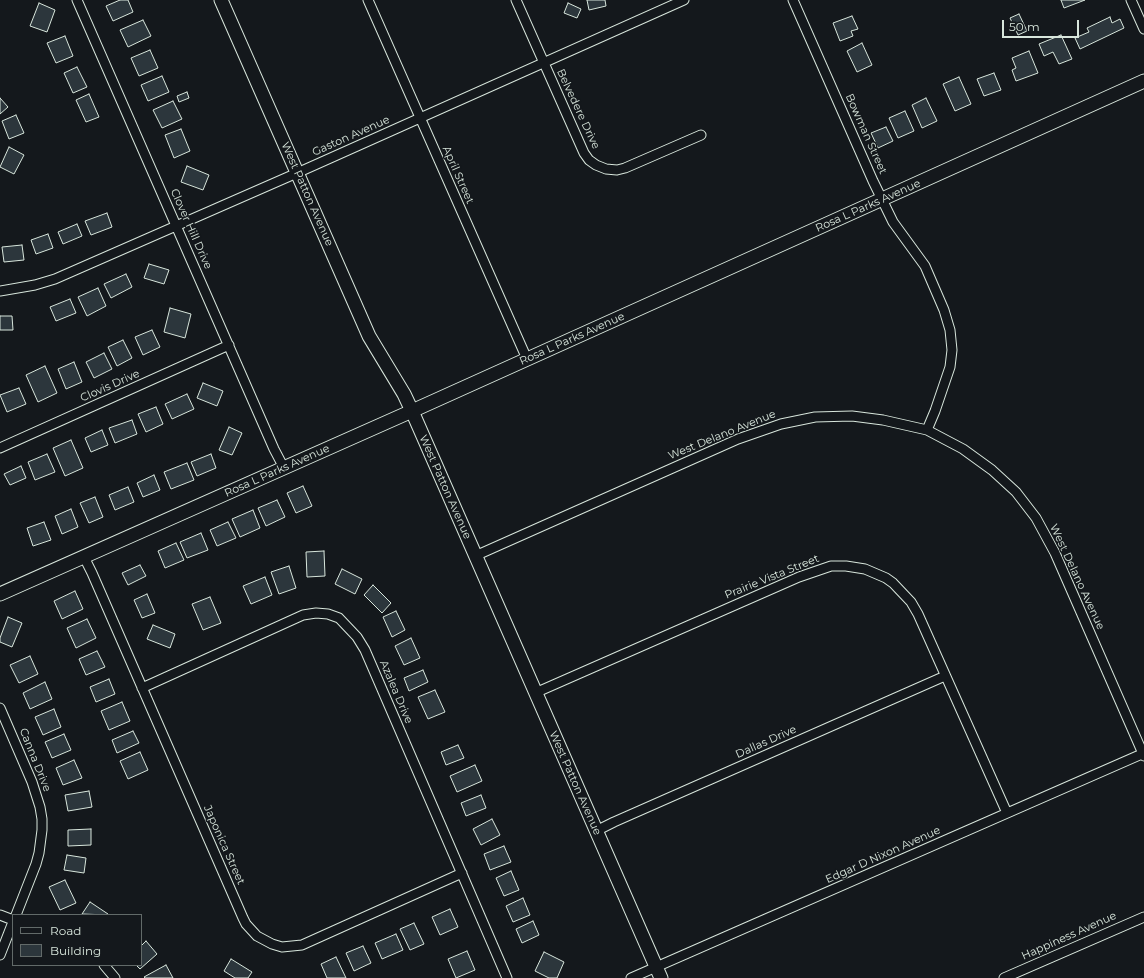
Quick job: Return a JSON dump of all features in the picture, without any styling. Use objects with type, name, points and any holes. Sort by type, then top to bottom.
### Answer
[{"type":"street","name":"Clover Hill Drive","points":[[77,0],[284,468]]},
{"type":"street","name":"West Patton Avenue","points":[[221,0],[369,336],[404,394],[412,411],[658,972]]},
{"type":"street","name":"April Street","points":[[368,0],[527,359]]},
{"type":"street","name":"Belvedere Drive","points":[[516,0],[584,153],[596,166],[617,170],[625,168],[701,134]]},
{"type":"street","name":"Gaston Avenue","points":[[0,291],[35,285],[55,279],[420,119],[684,0]]},
{"type":"street","name":"Bowman Street","points":[[793,0],[882,200],[893,222],[925,266],[944,310],[950,330],[952,350],[950,367],[936,410],[927,430]]},
{"type":"street","points":[[1131,0],[1144,29]]},
{"type":"street","name":"Rosa L Parks Avenue","points":[[0,594],[412,411],[1144,81]]},
{"type":"street","name":"Clovis Drive","points":[[0,448],[229,345]]},
{"type":"street","name":"West Delano Avenue","points":[[475,556],[738,439],[781,424],[815,417],[852,416],[883,420],[927,430],[963,449],[992,470],[1016,492],[1036,518],[1055,553],[1144,754]]},
{"type":"street","name":"Japonica Street","points":[[84,557],[243,918],[251,931],[264,941],[282,947],[302,945],[462,873]]},
{"type":"street","name":"Prairie Vista Street","points":[[536,693],[799,577],[831,566],[846,566],[865,569],[886,578],[901,590],[911,602],[918,614],[1007,813]]},
{"type":"street","name":"Azalea Drive","points":[[142,688],[303,615],[316,613],[328,614],[339,618],[357,637],[365,650],[507,978]]},
{"type":"street","name":"Dallas Drive","points":[[596,831],[945,676]]},
{"type":"street","name":"Canna Drive","points":[[0,708],[32,782],[40,807],[42,819],[39,853],[16,914]]},
{"type":"street","name":"Edgar D Nixon Avenue","points":[[631,978],[658,972],[1007,813],[1144,754]]},
{"type":"street","points":[[0,914],[12,920]]},
{"type":"street","name":"Happiness Avenue","points":[[1004,978],[1144,917]]},
{"type":"street","points":[[0,955],[12,924]]},
{"type":"street","points":[[105,966],[115,978]]},
{"type":"building","points":[[120,0],[128,0],[133,12],[113,21],[106,6]]},
{"type":"building","points":[[587,0],[605,0],[606,6],[589,10]]},
{"type":"building","points":[[1061,0],[1085,0],[1064,8]]},
{"type":"building","points":[[39,3],[55,10],[47,32],[30,26]]},
{"type":"building","points":[[568,3],[581,9],[577,18],[564,13]]},
{"type":"building","points":[[1019,14],[1027,31],[1018,35],[1010,18]]},
{"type":"building","points":[[852,16],[858,29],[851,31],[853,36],[840,41],[833,23]]},
{"type":"building","points":[[1110,17],[1112,23],[1120,19],[1124,28],[1080,49],[1075,38],[1089,32],[1087,28]]},
{"type":"building","points":[[143,20],[151,36],[128,47],[120,30]]},
{"type":"building","points":[[1061,35],[1072,59],[1059,64],[1053,52],[1044,56],[1039,44]]},
{"type":"building","points":[[65,36],[73,56],[56,63],[47,43]]},
{"type":"building","points":[[862,43],[872,65],[857,72],[847,51]]},
{"type":"building","points":[[150,50],[158,68],[139,76],[131,58]]},
{"type":"building","points":[[1029,51],[1038,73],[1016,81],[1012,70],[1016,68],[1012,58]]},
{"type":"building","points":[[77,67],[87,87],[73,93],[64,73]]},
{"type":"building","points":[[994,73],[1001,90],[984,96],[977,79]]},
{"type":"building","points":[[162,76],[169,92],[148,101],[141,85]]},
{"type":"building","points":[[959,77],[971,104],[955,111],[943,84]]},
{"type":"building","points":[[187,92],[189,98],[179,102],[177,96]]},
{"type":"building","points":[[89,94],[99,117],[86,122],[76,100]]},
{"type":"building","points":[[0,98],[8,107],[0,114]]},
{"type":"building","points":[[926,98],[937,121],[922,128],[912,105]]},
{"type":"building","points":[[173,101],[182,119],[162,128],[153,110]]},
{"type":"building","points":[[905,111],[914,131],[898,138],[889,118]]},
{"type":"building","points":[[16,115],[24,133],[9,139],[2,121]]},
{"type":"building","points":[[886,127],[893,141],[878,148],[871,133]]},
{"type":"building","points":[[181,129],[190,151],[174,158],[165,135]]},
{"type":"building","points":[[9,147],[24,155],[14,174],[0,167]]},
{"type":"building","points":[[187,166],[209,175],[203,190],[181,182]]},
{"type":"building","points":[[107,213],[112,227],[91,235],[85,221]]},
{"type":"building","points":[[77,224],[82,236],[63,244],[58,232]]},
{"type":"building","points":[[48,234],[53,248],[36,254],[31,240]]},
{"type":"building","points":[[22,245],[24,260],[4,262],[2,247]]},
{"type":"building","points":[[149,264],[169,270],[164,284],[144,278]]},
{"type":"building","points":[[126,274],[132,287],[111,298],[104,284]]},
{"type":"building","points":[[98,288],[106,306],[87,316],[78,297]]},
{"type":"building","points":[[70,299],[76,313],[56,321],[50,307]]},
{"type":"building","points":[[170,308],[191,314],[185,338],[164,332]]},
{"type":"building","points":[[0,316],[12,316],[13,330],[0,330]]},
{"type":"building","points":[[152,330],[160,347],[143,355],[135,337]]},
{"type":"building","points":[[123,340],[132,358],[117,366],[108,347]]},
{"type":"building","points":[[104,353],[112,369],[94,378],[86,362]]},
{"type":"building","points":[[74,362],[82,382],[66,389],[58,369]]},
{"type":"building","points":[[45,366],[57,393],[38,402],[26,375]]},
{"type":"building","points":[[203,383],[223,391],[217,406],[197,398]]},
{"type":"building","points":[[19,388],[26,404],[7,412],[0,395]]},
{"type":"building","points":[[187,394],[194,409],[172,419],[165,404]]},
{"type":"building","points":[[156,407],[163,424],[146,432],[138,414]]},
{"type":"building","points":[[132,420],[137,434],[115,443],[109,428]]},
{"type":"building","points":[[229,427],[242,433],[232,455],[219,450]]},
{"type":"building","points":[[102,430],[108,445],[91,452],[85,438]]},
{"type":"building","points":[[71,440],[83,468],[65,476],[53,448]]},
{"type":"building","points":[[47,454],[55,472],[35,480],[28,462]]},
{"type":"building","points":[[211,454],[216,468],[197,476],[191,462]]},
{"type":"building","points":[[187,463],[194,480],[171,489],[164,472]]},
{"type":"building","points":[[21,466],[26,478],[10,485],[4,474]]},
{"type":"building","points":[[154,475],[160,490],[143,497],[137,483]]},
{"type":"building","points":[[303,486],[312,506],[296,513],[287,493]]},
{"type":"building","points":[[128,487],[134,502],[115,510],[109,495]]},
{"type":"building","points":[[95,497],[103,517],[89,523],[80,503]]},
{"type":"building","points":[[277,500],[285,517],[266,526],[258,508]]},
{"type":"building","points":[[71,509],[78,527],[62,534],[55,516]]},
{"type":"building","points":[[253,510],[260,528],[240,537],[232,519]]},
{"type":"building","points":[[44,522],[51,540],[33,546],[27,528]]},
{"type":"building","points":[[228,522],[236,538],[217,546],[210,530]]},
{"type":"building","points":[[201,533],[208,550],[187,558],[180,542]]},
{"type":"building","points":[[176,543],[184,560],[165,568],[158,551]]},
{"type":"building","points":[[324,551],[325,576],[307,577],[306,552]]},
{"type":"building","points":[[140,565],[146,576],[128,585],[122,573]]},
{"type":"building","points":[[289,566],[296,588],[279,594],[271,572]]},
{"type":"building","points":[[342,569],[362,579],[355,594],[335,584]]},
{"type":"building","points":[[265,577],[272,595],[251,604],[243,586]]},
{"type":"building","points":[[373,585],[391,603],[382,613],[364,595]]},
{"type":"building","points":[[75,591],[83,609],[62,619],[54,601]]},
{"type":"building","points":[[147,594],[155,613],[142,618],[134,600]]},
{"type":"building","points":[[210,597],[221,623],[203,630],[192,604]]},
{"type":"building","points":[[396,611],[405,630],[392,637],[383,617]]},
{"type":"building","points":[[8,617],[22,623],[12,647],[0,642],[0,638]]},
{"type":"building","points":[[87,619],[96,638],[76,648],[67,628]]},
{"type":"building","points":[[153,625],[175,634],[170,648],[147,639]]},
{"type":"building","points":[[411,638],[420,658],[404,665],[395,646]]},
{"type":"building","points":[[97,651],[105,667],[86,675],[79,659]]},
{"type":"building","points":[[30,656],[38,674],[19,683],[10,665]]},
{"type":"building","points":[[423,670],[428,682],[409,691],[404,678]]},
{"type":"building","points":[[109,679],[115,694],[96,702],[90,687]]},
{"type":"building","points":[[45,682],[52,699],[30,709],[23,693]]},
{"type":"building","points":[[435,690],[445,712],[428,719],[418,697]]},
{"type":"building","points":[[122,702],[130,721],[109,730],[101,711]]},
{"type":"building","points":[[54,709],[61,727],[43,735],[35,717]]},
{"type":"building","points":[[133,731],[139,743],[117,753],[112,740]]},
{"type":"building","points":[[64,734],[71,750],[52,758],[45,742]]},
{"type":"building","points":[[458,745],[464,758],[446,765],[441,752]]},
{"type":"building","points":[[140,752],[148,770],[128,779],[120,761]]},
{"type":"building","points":[[74,760],[82,778],[63,785],[56,768]]},
{"type":"building","points":[[475,765],[482,781],[457,792],[450,776]]},
{"type":"building","points":[[89,791],[92,807],[68,811],[65,795]]},
{"type":"building","points":[[481,795],[486,808],[466,816],[461,803]]},
{"type":"building","points":[[492,819],[500,835],[481,845],[473,829]]},
{"type":"building","points":[[91,829],[91,845],[68,846],[68,830]]},
{"type":"building","points":[[504,846],[511,862],[490,870],[484,854]]},
{"type":"building","points":[[67,855],[86,858],[84,873],[64,870]]},
{"type":"building","points":[[511,871],[519,890],[504,896],[496,878]]},
{"type":"building","points":[[65,880],[76,903],[60,910],[49,887]]},
{"type":"building","points":[[523,898],[530,915],[513,922],[506,906]]},
{"type":"building","points":[[90,902],[108,914],[82,914]]},
{"type":"building","points":[[450,909],[458,927],[440,935],[432,917]]},
{"type":"building","points":[[533,921],[539,935],[522,943],[516,929]]},
{"type":"building","points":[[414,923],[424,944],[410,950],[400,929]]},
{"type":"building","points":[[396,934],[403,950],[382,959],[375,943]]},
{"type":"building","points":[[146,941],[157,954],[140,969],[137,966],[142,966],[142,945]]},
{"type":"building","points":[[363,946],[371,963],[354,971],[346,953]]},
{"type":"building","points":[[467,951],[475,970],[456,978],[448,959]]},
{"type":"building","points":[[544,952],[564,962],[557,978],[549,978],[535,971]]},
{"type":"building","points":[[336,957],[346,978],[327,978],[321,964]]},
{"type":"building","points":[[231,959],[252,972],[248,978],[235,978],[224,971]]},
{"type":"building","points":[[166,965],[173,978],[144,977]]}]
